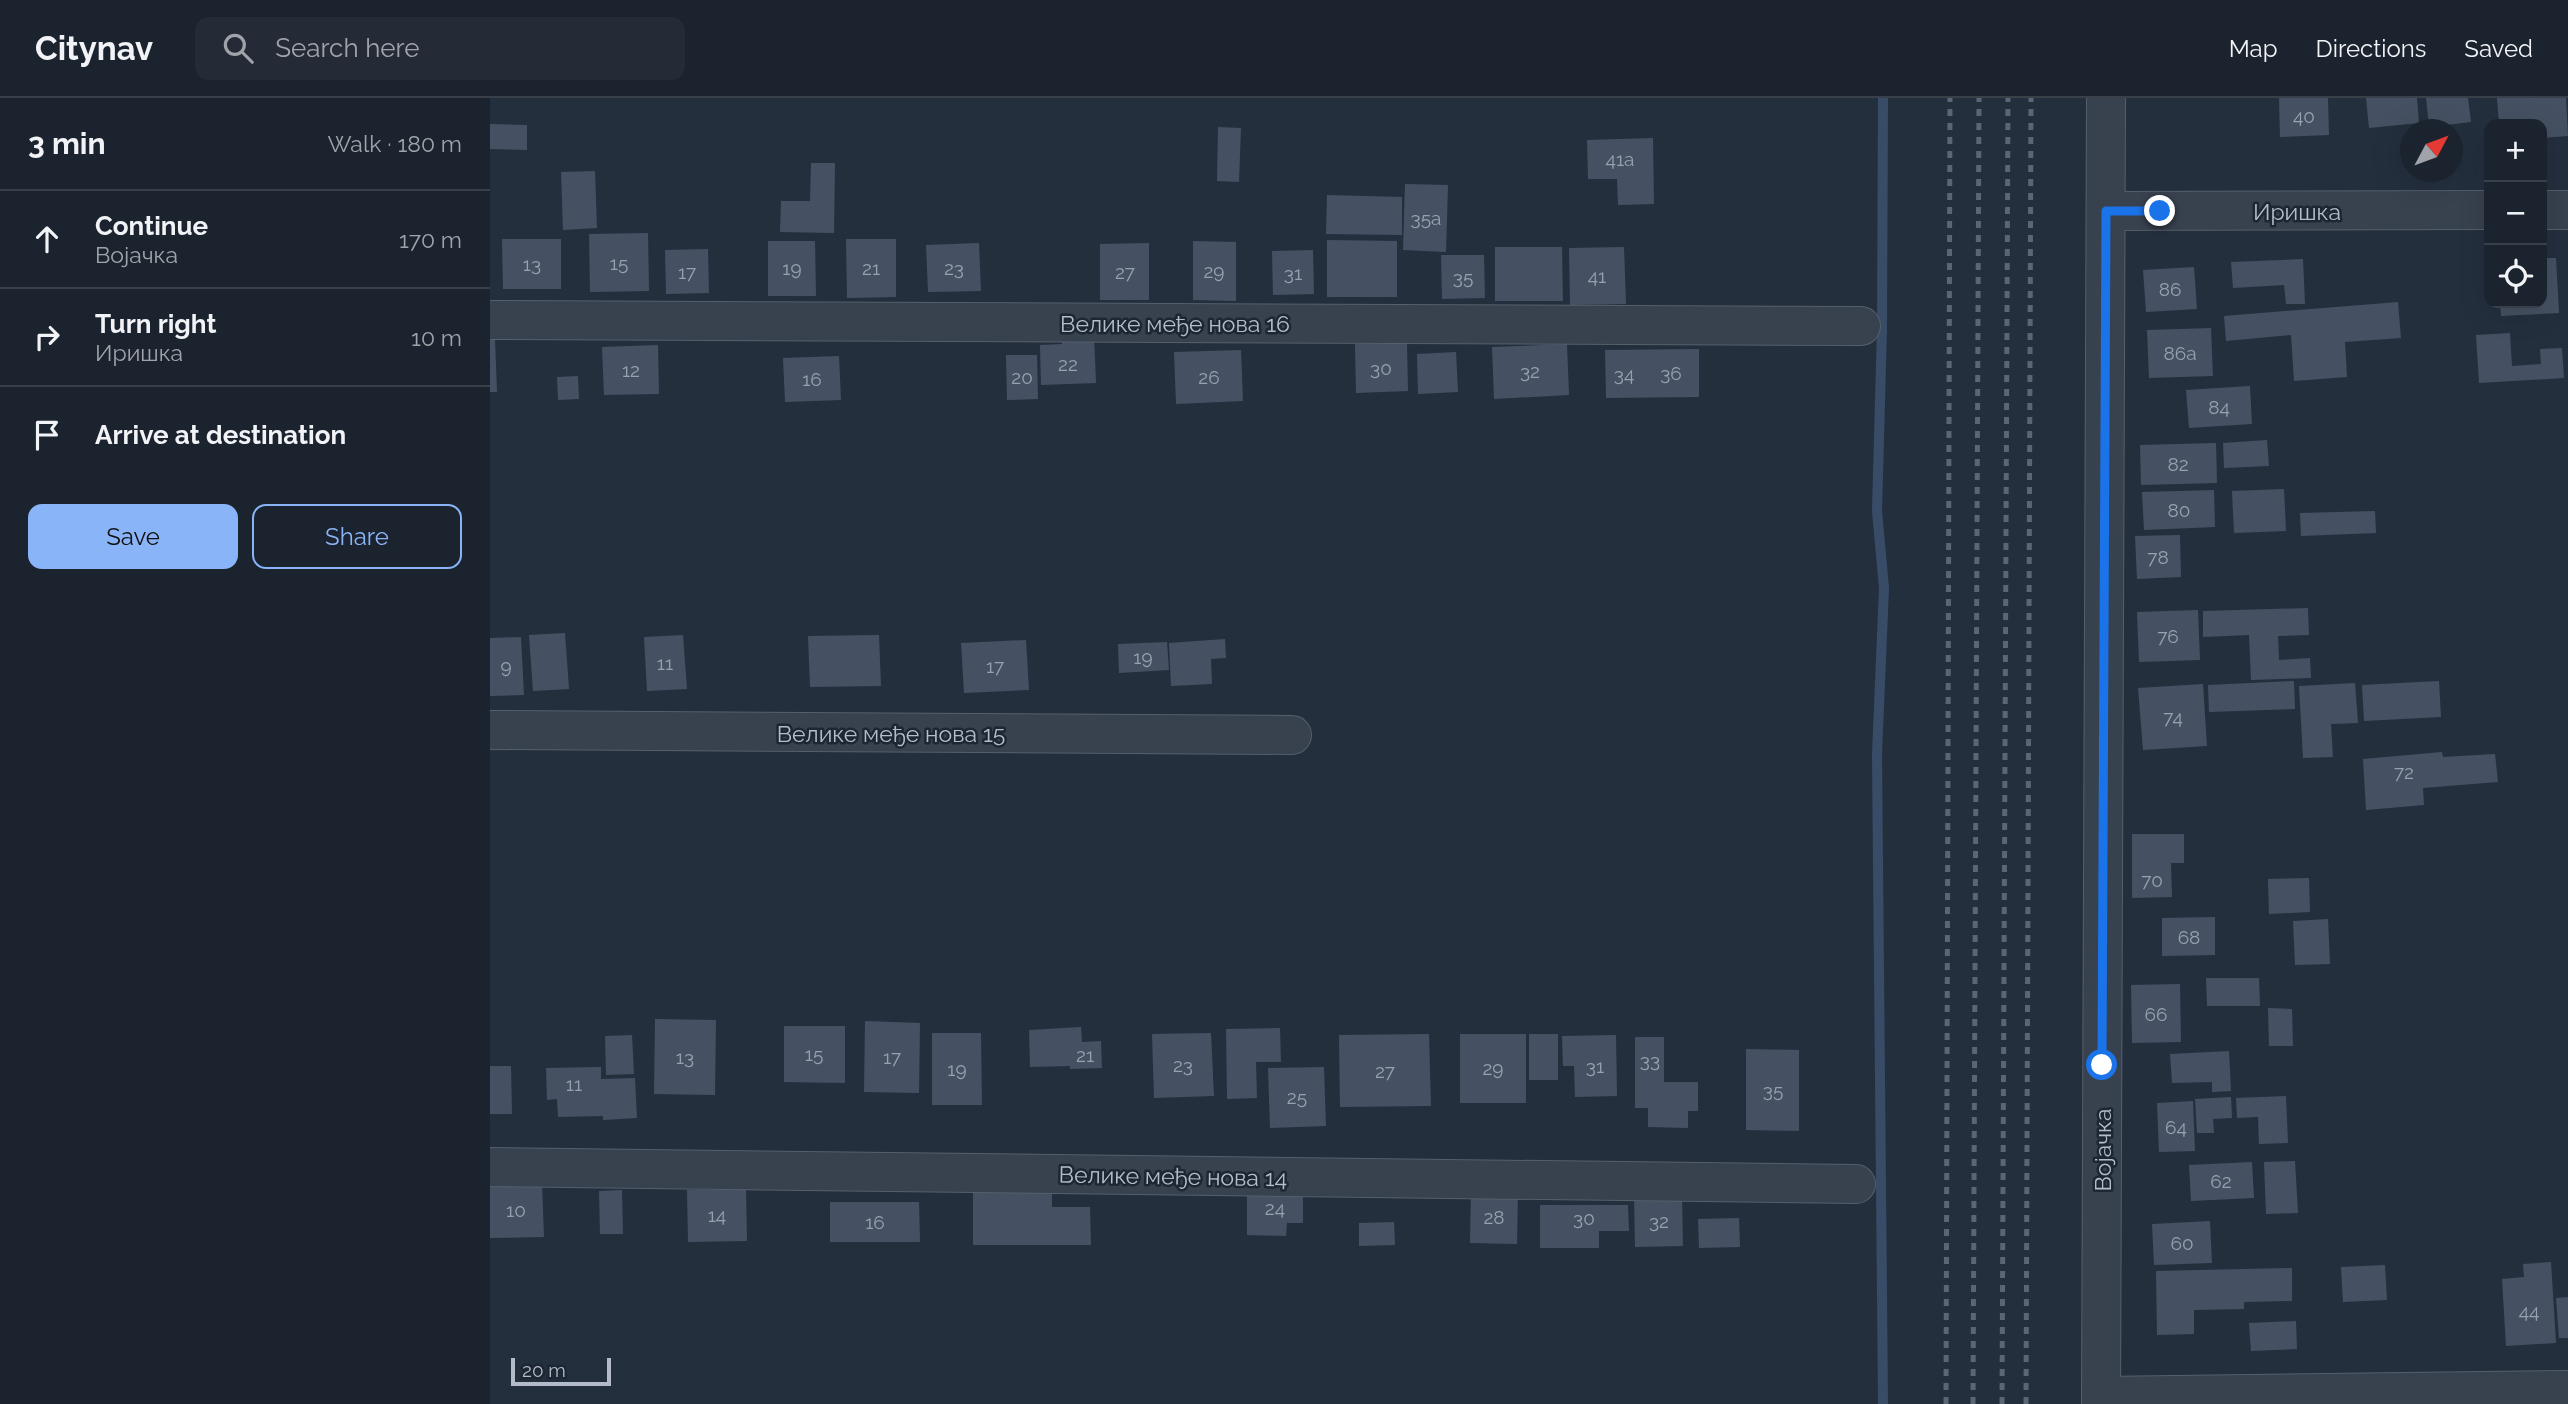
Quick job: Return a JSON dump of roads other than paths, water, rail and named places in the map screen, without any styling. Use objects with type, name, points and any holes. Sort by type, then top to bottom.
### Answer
[{"type":"street","name":"Војачка","points":[[2101,1400],[2106,98]]},
{"type":"street","name":"Иришка","points":[[2106,211],[2484,210]]},
{"type":"street","points":[[2547,210],[2568,210]]},
{"type":"street","name":"Велике међе нова 16","points":[[490,320],[1861,326]]},
{"type":"street","name":"Велике међе нова 15","points":[[490,730],[1292,735]]},
{"type":"street","name":"Велике међе нова 14","points":[[490,1167],[1856,1184]]},
{"type":"street","points":[[2101,1400],[2568,1390]]},
{"type":"waterway","points":[[1883,98],[1882,328],[1877,511],[1884,588],[1877,754],[1883,1404]]},
{"type":"railway","points":[[1946,1404],[1950,98]]},
{"type":"railway","points":[[1973,1404],[1979,98]]},
{"type":"railway","points":[[2002,1404],[2008,98]]},
{"type":"railway","points":[[2026,1404],[2031,98]]}]
